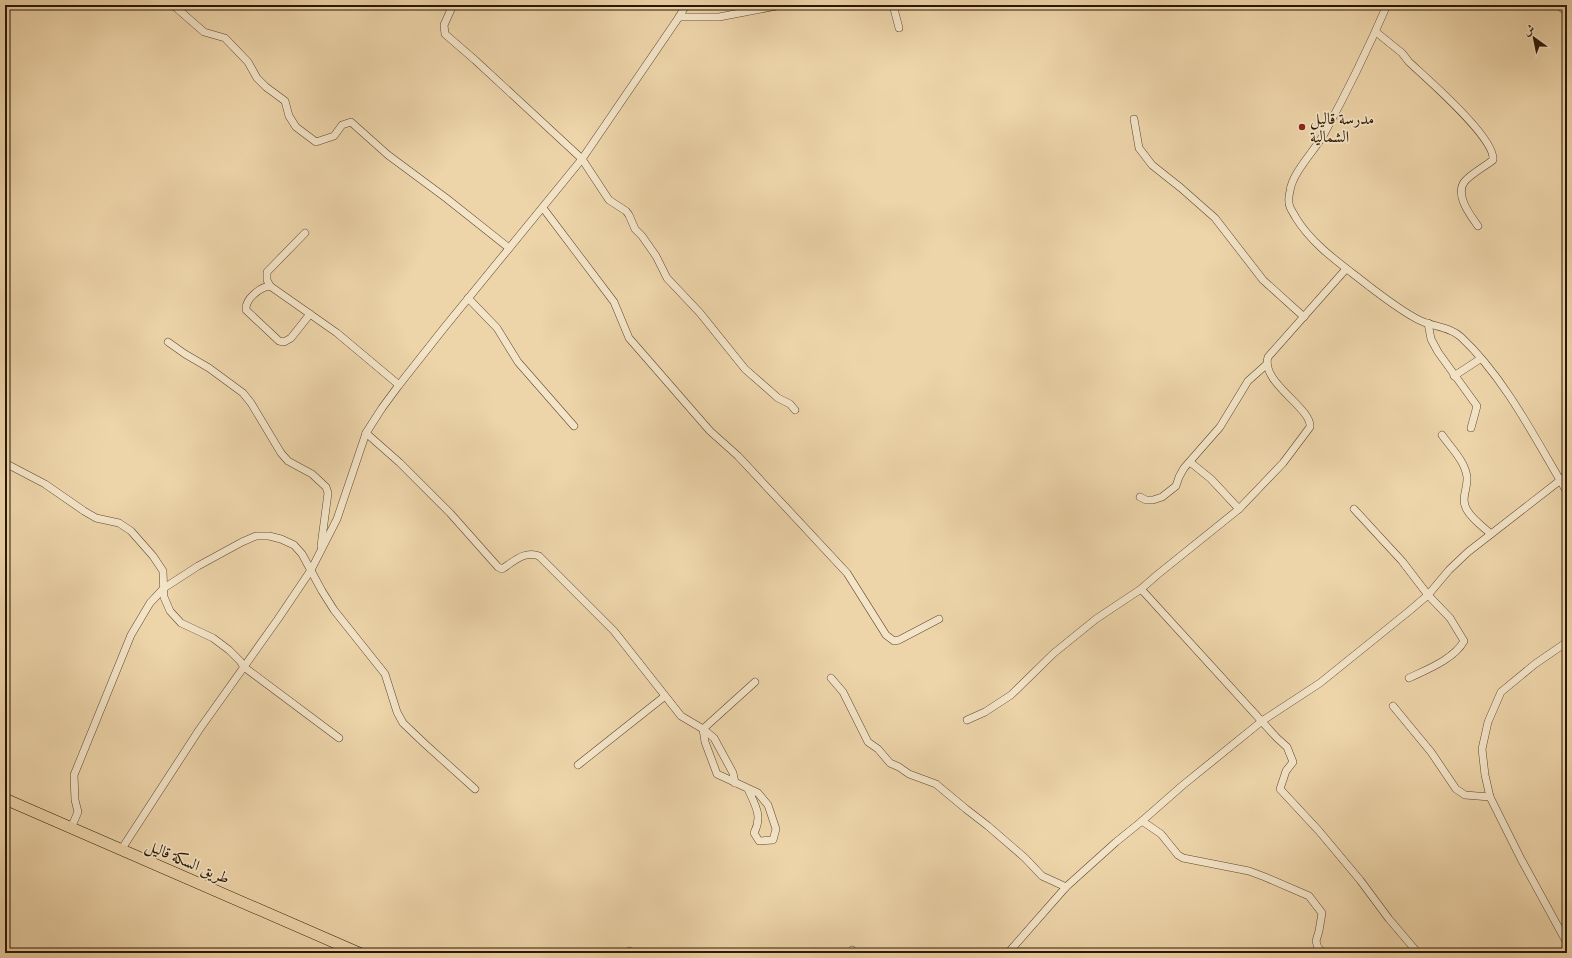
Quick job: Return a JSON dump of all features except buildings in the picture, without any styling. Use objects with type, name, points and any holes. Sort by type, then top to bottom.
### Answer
[{"type":"main road","name":"طريق السكة قاليل","points":[[5,799],[359,953]]},
{"type":"street","points":[[173,5],[204,32],[225,38],[248,62],[257,78],[266,87],[285,101],[289,116],[301,131],[316,142],[334,136],[342,125],[351,122],[388,155],[446,198],[509,248]]},
{"type":"street","points":[[453,5],[444,25],[445,34],[582,159],[609,200],[630,215],[635,229],[642,236],[656,256],[667,278],[700,313],[745,369],[778,398],[790,404],[794,410]]},
{"type":"street","points":[[121,850],[199,730],[311,570],[337,519],[366,433],[398,385],[582,159],[686,5]]},
{"type":"street","points":[[679,17],[719,17],[782,5]]},
{"type":"street","points":[[893,5],[899,28]]},
{"type":"street","points":[[1387,5],[1376,32],[1324,134],[1294,179],[1290,191],[1290,206],[1300,224],[1320,246],[1346,269],[1392,304],[1421,322],[1443,327],[1460,335],[1494,374],[1567,492]]},
{"type":"street","points":[[1558,5],[1567,12]]},
{"type":"street","points":[[1376,32],[1402,53],[1409,62],[1473,123],[1493,152],[1493,160],[1464,181],[1461,193],[1465,205],[1478,226]]},
{"type":"street","points":[[1134,119],[1139,148],[1152,165],[1215,218],[1263,280],[1304,317]]},
{"type":"street","points":[[543,208],[614,302],[629,338],[710,431],[738,456],[847,573],[886,635],[894,641],[899,640],[939,619]]},
{"type":"street","points":[[305,233],[267,272],[267,280],[270,286],[303,311],[310,314],[337,333],[398,385]]},
{"type":"street","points":[[967,720],[985,712],[1012,695],[1054,653],[1120,602],[1142,589],[1157,575],[1239,509],[1283,463],[1310,427],[1309,420],[1276,381],[1267,364],[1267,360],[1270,353],[1346,269]]},
{"type":"street","points":[[270,286],[259,290],[246,304],[246,310],[279,341],[284,342],[291,338],[310,314]]},
{"type":"street","points":[[468,298],[497,328],[518,362],[574,426]]},
{"type":"street","points":[[1428,323],[1431,339],[1454,376],[1477,406],[1471,428]]},
{"type":"street","points":[[168,342],[209,368],[243,393],[251,403],[281,453],[288,460],[312,474],[326,486],[328,492],[327,505],[320,554]]},
{"type":"street","points":[[1454,376],[1480,359]]},
{"type":"street","points":[[1140,497],[1146,500],[1153,500],[1162,497],[1176,486],[1181,473],[1220,427],[1248,381],[1267,364]]},
{"type":"street","points":[[366,433],[406,469],[450,513],[498,567],[502,569],[526,554],[534,554],[546,562],[567,585],[600,615],[681,716],[703,729],[714,738],[734,773],[735,783]]},
{"type":"street","points":[[1442,435],[1463,463],[1467,476],[1467,488],[1464,496],[1467,510],[1491,534]]},
{"type":"street","points":[[1190,462],[1211,479],[1239,509]]},
{"type":"street","points":[[5,463],[45,484],[96,518],[119,523],[131,531],[149,550],[162,571],[164,597],[170,611],[181,623],[213,638],[229,650],[244,667],[339,738]]},
{"type":"street","points":[[1008,953],[1066,887],[1116,842],[1262,721],[1320,683],[1428,595],[1449,570],[1468,552],[1567,475]]},
{"type":"street","points":[[1354,509],[1402,561],[1428,595],[1450,618],[1464,641],[1458,650],[1439,663],[1409,678]]},
{"type":"street","points":[[70,828],[78,812],[74,800],[74,775],[131,635],[150,603],[164,588],[198,566],[256,536],[269,536],[281,539],[294,545],[302,554],[334,610],[385,674],[397,712],[403,722],[475,789]]},
{"type":"street","points":[[1142,589],[1287,747],[1293,762],[1286,771],[1280,789],[1319,831],[1360,880],[1388,919],[1418,953]]},
{"type":"street","points":[[1567,642],[1535,664],[1501,692],[1488,722],[1482,748],[1485,775],[1490,797],[1521,859],[1567,943]]},
{"type":"street","points":[[831,678],[843,692],[868,742],[878,748],[890,763],[909,774],[936,784],[993,830],[1025,858],[1042,876],[1066,887]]},
{"type":"street","points":[[703,729],[755,682]]},
{"type":"street","points":[[578,765],[665,696]]},
{"type":"street","points":[[1393,706],[1431,752],[1456,788],[1465,795],[1490,797]]},
{"type":"street","points":[[703,729],[705,742],[717,774],[748,790],[758,793],[768,805],[776,829],[773,840],[759,841],[754,833],[759,825],[758,810],[748,790]]},
{"type":"street","points":[[717,774],[725,759]]},
{"type":"street","points":[[1142,821],[1161,834],[1178,855],[1183,858],[1249,871],[1308,896],[1322,913],[1316,941],[1318,948],[1324,953]]},
{"type":"place","name":"مدرسة قاليل الشمالية","points":[[1302,127]]}]
